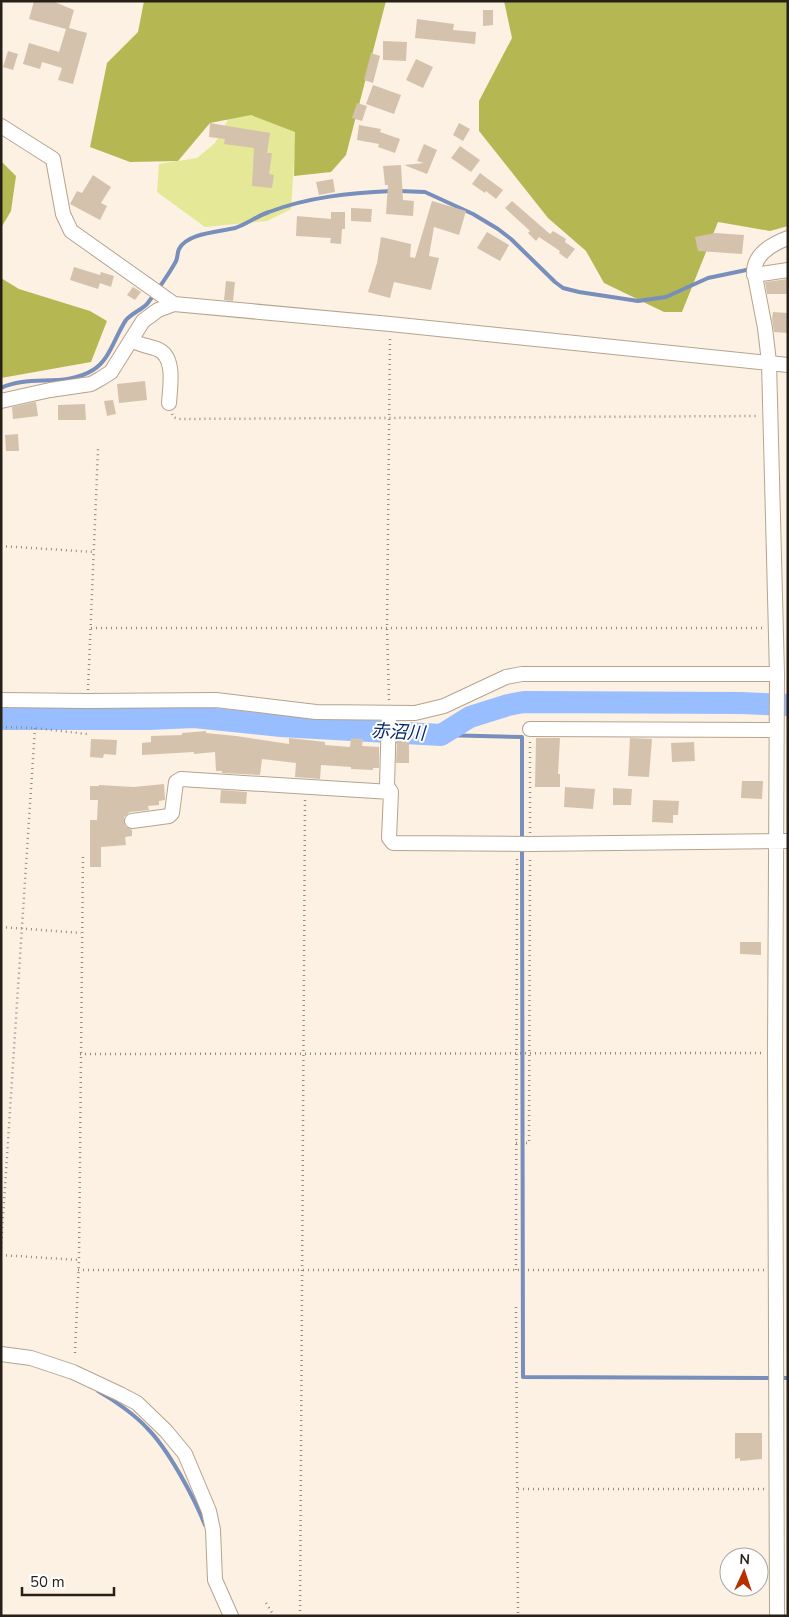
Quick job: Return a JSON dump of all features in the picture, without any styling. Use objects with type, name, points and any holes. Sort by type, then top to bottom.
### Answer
[{"type":"street","points":[[1,126],[53,159],[63,214],[71,231],[174,304]]},
{"type":"street","points":[[777,1616],[775,1053],[782,841],[776,726],[777,678],[769,362],[766,328],[754,270],[762,253],[788,238]]},
{"type":"street","points":[[754,270],[788,270]]},
{"type":"street","points":[[1,401],[50,390],[90,384],[100,379],[111,372],[143,321],[158,310],[174,304],[788,365]]},
{"type":"street","points":[[131,340],[141,346],[164,352],[168,358],[170,374],[169,403]]},
{"type":"street","points":[[1,700],[216,700],[316,712],[389,726],[444,706],[506,677],[522,674],[777,678]]},
{"type":"street","points":[[389,726],[387,786],[391,792],[390,838],[394,843],[523,844],[782,841]]},
{"type":"street","points":[[530,729],[776,726]]},
{"type":"street","points":[[132,821],[169,816],[172,813],[176,782],[181,778],[391,792]]},
{"type":"street","points":[[1,1354],[31,1358],[73,1372],[137,1402],[166,1431],[185,1454],[209,1511],[213,1530],[215,1580],[231,1616]]},
{"type":"path","points":[[389,726],[387,628],[390,324]]},
{"type":"path","points":[[169,403],[173,417],[178,419],[771,416]]},
{"type":"path","points":[[87,701],[98,449]]},
{"type":"path","points":[[1,546],[94,552]]},
{"type":"path","points":[[90,628],[776,628]]},
{"type":"path","points":[[1,727],[35,728],[87,734]]},
{"type":"path","points":[[1,1248],[35,728]]},
{"type":"path","points":[[517,1270],[518,1053],[523,844],[530,729]]},
{"type":"path","points":[[300,1616],[305,787]]},
{"type":"path","points":[[517,1143],[529,1143],[523,844]]},
{"type":"path","points":[[75,1354],[79,1260],[83,853]]},
{"type":"path","points":[[1,927],[81,933]]},
{"type":"path","points":[[80,1054],[775,1053]]},
{"type":"path","points":[[1,1255],[79,1260]]},
{"type":"path","points":[[78,1270],[777,1270]]},
{"type":"path","points":[[516,1308],[518,1616]]},
{"type":"path","points":[[518,1489],[776,1489]]},
{"type":"path","points":[[266,1603],[274,1616]]},
{"type":"green space","points":[[251,115],[286,125],[296,132],[291,209],[267,221],[205,227],[157,192],[159,164],[197,158],[215,143],[230,116]]},
{"type":"shaded area","points":[[144,1],[386,1],[346,155],[331,172],[294,176],[295,132],[251,115],[210,123],[178,161],[130,162],[90,147],[107,63],[138,32]]},
{"type":"shaded area","points":[[504,1],[788,1],[788,226],[770,231],[718,222],[682,312],[664,312],[604,283],[586,251],[548,218],[479,131],[479,101],[512,38]]},
{"type":"shaded area","points":[[1,161],[16,176],[11,211],[1,228]]},
{"type":"shaded area","points":[[1,278],[19,289],[90,311],[107,321],[91,362],[1,378]]},
{"type":"building","points":[[34,1],[52,1],[74,10],[69,28],[87,33],[73,84],[58,80],[62,68],[42,62],[40,69],[23,64],[29,43],[59,52],[66,29],[29,19]]},
{"type":"building","points":[[483,10],[493,10],[493,25],[483,26]]},
{"type":"building","points":[[417,19],[454,24],[453,30],[476,32],[475,44],[415,38]]},
{"type":"building","points":[[383,41],[407,42],[406,61],[383,60]]},
{"type":"building","points":[[8,51],[18,54],[13,70],[3,67]]},
{"type":"building","points":[[371,53],[380,56],[373,83],[364,80]]},
{"type":"building","points":[[416,59],[433,67],[423,88],[406,80]]},
{"type":"building","points":[[373,85],[401,95],[394,114],[366,104]]},
{"type":"building","points":[[357,103],[367,106],[362,121],[352,118]]},
{"type":"building","points":[[210,123],[270,133],[267,153],[272,153],[269,174],[274,175],[272,188],[252,186],[254,148],[224,144],[225,139],[209,137]]},
{"type":"building","points":[[459,123],[470,129],[463,141],[453,135]]},
{"type":"building","points":[[359,125],[381,129],[380,132],[400,139],[395,153],[378,147],[379,144],[357,140]]},
{"type":"building","points":[[424,144],[437,150],[427,174],[404,165],[424,163],[417,161]]},
{"type":"building","points":[[460,146],[480,160],[471,172],[451,158]]},
{"type":"building","points":[[401,165],[403,200],[414,201],[413,216],[386,214],[388,185],[385,185],[383,166]]},
{"type":"building","points":[[480,173],[503,190],[496,199],[472,184]]},
{"type":"building","points":[[93,175],[111,187],[101,203],[107,206],[100,220],[70,204],[77,191],[82,193]]},
{"type":"building","points":[[333,179],[335,192],[319,195],[316,182]]},
{"type":"building","points":[[432,201],[466,211],[459,235],[434,227],[429,256],[439,258],[431,290],[394,282],[390,298],[368,292],[377,263],[381,237],[411,244],[410,257],[415,258]]},
{"type":"building","points":[[512,201],[550,234],[553,231],[566,239],[565,242],[575,249],[567,259],[559,253],[560,251],[539,237],[536,241],[528,233],[530,231],[505,208]]},
{"type":"building","points":[[351,208],[372,209],[371,222],[351,221]]},
{"type":"building","points":[[331,212],[345,212],[345,229],[342,229],[341,244],[330,243],[331,238],[296,236],[297,216],[331,219]]},
{"type":"building","points":[[487,232],[509,245],[500,261],[477,248]]},
{"type":"building","points":[[715,233],[744,235],[742,254],[698,251],[695,237]]},
{"type":"building","points":[[74,267],[100,275],[101,272],[114,276],[111,287],[100,283],[98,289],[70,280]]},
{"type":"building","points":[[788,279],[788,294],[767,294],[765,282]]},
{"type":"building","points":[[226,281],[235,282],[233,301],[224,300]]},
{"type":"building","points":[[133,287],[141,292],[135,300],[127,295]]},
{"type":"building","points":[[773,312],[788,313],[788,333],[774,332]]},
{"type":"building","points":[[145,381],[147,400],[119,403],[117,384]]},
{"type":"building","points":[[113,400],[116,414],[107,416],[104,401]]},
{"type":"building","points":[[36,402],[38,416],[13,419],[12,407]]},
{"type":"building","points":[[85,404],[86,420],[58,420],[58,405]]},
{"type":"building","points":[[18,434],[19,451],[6,451],[5,435]]},
{"type":"building","points":[[206,731],[206,733],[289,744],[289,738],[325,742],[325,745],[350,747],[351,738],[363,739],[362,746],[379,747],[379,768],[373,768],[373,770],[351,769],[351,767],[321,765],[320,779],[295,777],[296,763],[262,759],[260,775],[222,773],[222,771],[216,771],[215,752],[142,755],[142,743],[151,742],[151,736],[182,735],[182,733]]},
{"type":"building","points":[[536,738],[560,738],[558,774],[560,774],[560,787],[535,787]]},
{"type":"building","points":[[630,738],[652,739],[649,777],[628,776]]},
{"type":"building","points":[[91,739],[117,740],[116,755],[104,754],[103,758],[90,757]]},
{"type":"building","points":[[397,740],[409,741],[409,763],[396,763]]},
{"type":"building","points":[[694,742],[695,761],[672,762],[671,743]]},
{"type":"building","points":[[742,781],[763,781],[762,799],[741,798]]},
{"type":"building","points":[[164,784],[165,800],[159,801],[159,805],[148,806],[149,810],[130,812],[124,817],[125,826],[132,830],[132,836],[125,837],[126,845],[101,847],[101,867],[90,867],[90,820],[97,820],[98,800],[90,800],[90,786],[134,787]]},
{"type":"building","points":[[565,787],[595,789],[593,809],[564,807]]},
{"type":"building","points":[[613,788],[632,789],[631,805],[613,805]]},
{"type":"building","points":[[221,790],[247,792],[246,804],[220,803]]},
{"type":"building","points":[[653,800],[679,801],[678,815],[673,815],[673,823],[652,822]]},
{"type":"building","points":[[740,942],[761,942],[761,955],[740,954]]},
{"type":"building","points":[[735,1433],[762,1433],[762,1459],[740,1461],[740,1458],[735,1459]]},
{"type":"waterway","points":[[1,388],[24,382],[70,378],[82,375],[99,366],[108,354],[126,320],[147,304],[176,261],[179,249],[183,244],[196,236],[235,228],[284,207],[314,199],[392,191]]},
{"type":"waterway","points":[[399,191],[425,192],[473,214],[511,239],[563,288],[579,292],[638,301],[666,297],[708,278],[751,269]]},
{"type":"waterway","name":"赤沼川","points":[[1,719],[149,719],[194,717],[281,726],[441,735],[470,717],[524,702],[788,705]]},
{"type":"waterway","points":[[441,735],[522,737],[522,841]]},
{"type":"waterway","points":[[522,848],[523,1377],[788,1378]]},
{"type":"waterway","points":[[98,1391],[130,1413],[155,1437],[180,1474],[205,1525]]}]
